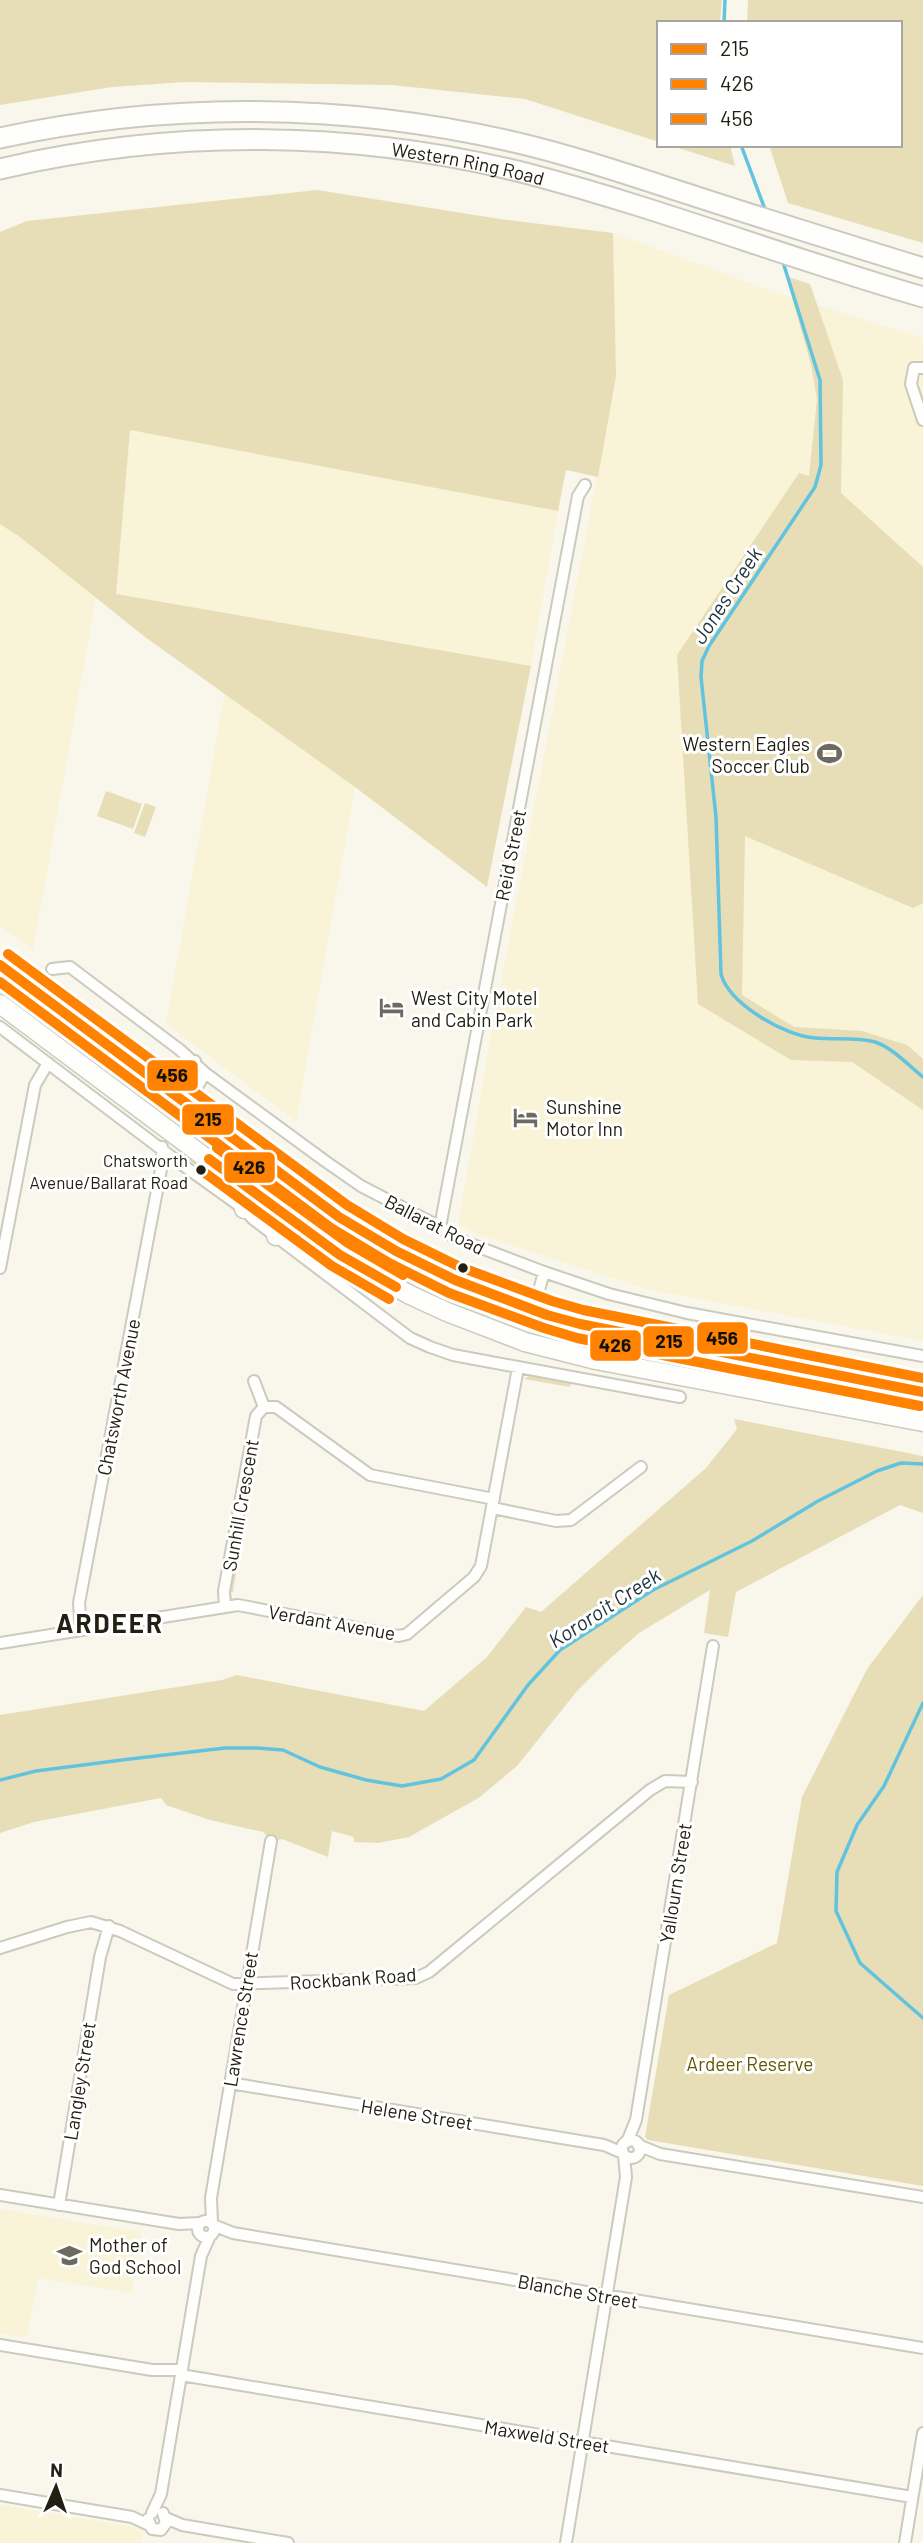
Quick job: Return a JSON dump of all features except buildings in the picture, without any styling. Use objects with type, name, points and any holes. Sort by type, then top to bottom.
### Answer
[{"type":"highway","name":"Western Ring Road","points":[[0,138],[110,118],[184,113],[258,111],[332,114],[406,122],[527,146],[923,268]]},
{"type":"highway","points":[[0,130],[110,118]]},
{"type":"highway","name":"Western Ring Road","points":[[5,168],[97,150],[203,140],[285,140],[367,145],[438,155],[527,174],[923,297]]},
{"type":"highway","points":[[0,965],[339,1217],[397,1254],[453,1281],[533,1312],[606,1331],[923,1392]]},
{"type":"highway","points":[[0,1004],[271,1207],[340,1255],[408,1294],[447,1312],[525,1342],[596,1360],[923,1422]]},
{"type":"highway","points":[[170,1129],[166,1109],[172,1093]]},
{"type":"highway","points":[[170,1129],[187,1105]]},
{"type":"highway","points":[[244,1209],[271,1207]]},
{"type":"highway","points":[[271,1207],[276,1236]]},
{"type":"highway","points":[[525,1342],[533,1312]]},
{"type":"street","points":[[923,368],[914,368],[911,384],[923,420]]},
{"type":"street","name":"Reid Street","points":[[440,1227],[578,496],[585,485]]},
{"type":"street","name":"Ballarat Road","points":[[52,969],[70,967],[195,1061],[205,1073],[362,1186],[456,1238],[609,1294],[687,1313],[923,1356]]},
{"type":"street","points":[[0,1027],[164,1156],[244,1209],[410,1338],[453,1355],[680,1397]]},
{"type":"street","points":[[172,1093],[195,1061]]},
{"type":"street","points":[[0,1268],[35,1085],[48,1063]]},
{"type":"street","points":[[187,1105],[205,1073]]},
{"type":"street","name":"Chatsworth Avenue","points":[[81,1630],[79,1604],[164,1156],[174,1144],[170,1129]]},
{"type":"street","points":[[533,1312],[544,1272]]},
{"type":"street","name":"Verdant Avenue","points":[[0,1643],[238,1605],[399,1636],[407,1634],[474,1577],[481,1566],[518,1368]]},
{"type":"street","points":[[254,1381],[264,1407],[276,1406],[370,1475],[556,1521],[571,1520],[640,1467]]},
{"type":"street","name":"Sunhill Crescent","points":[[225,1606],[224,1591],[254,1424],[256,1416],[264,1407]]},
{"type":"street","name":"Yallourn Street","points":[[566,2543],[713,1646]]},
{"type":"street","name":"Rockbank Road","points":[[105,1925],[233,1984],[423,1975],[657,1785],[691,1786]]},
{"type":"street","name":"Lawrence Street","points":[[157,2522],[271,1841]]},
{"type":"street","points":[[0,1948],[84,1922],[105,1925]]},
{"type":"street","name":"Langley Street","points":[[59,2205],[105,1925]]},
{"type":"street","name":"Helene Street","points":[[230,2083],[923,2197]]},
{"type":"street","name":"Blanche Street","points":[[0,2195],[923,2348]]},
{"type":"street","name":"Maxweld Street","points":[[0,2345],[912,2497]]},
{"type":"street","points":[[905,2543],[923,2433]]},
{"type":"street","points":[[0,2495],[288,2543]]},
{"type":"shaded area","points":[[613,233],[769,290],[923,338],[923,1341],[646,1289],[477,1234],[458,1225],[491,1036],[616,376]]},
{"type":"shaded area","points":[[130,429],[558,511],[531,666],[116,594]]},
{"type":"shaded area","points":[[0,524],[96,597],[33,950],[0,926]]},
{"type":"shaded area","points":[[225,692],[355,787],[296,1121],[166,1024]]},
{"type":"shaded area","name":"Mother of God School","points":[[0,2209],[141,2232],[132,2293],[38,2278],[27,2335],[22,2337],[0,2333]]},
{"type":"shaded area","points":[[0,2505],[144,2529],[141,2543],[0,2543]]},
{"type":"green space","points":[[0,0],[722,0],[720,21],[657,21],[657,141],[525,99],[392,85],[184,82],[112,87],[0,105]]},
{"type":"green space","points":[[748,0],[923,0],[923,243],[788,203],[770,147],[902,147],[902,21],[747,21]]},
{"type":"green space","points":[[675,147],[730,147],[735,166]]},
{"type":"green space","points":[[317,190],[500,219],[613,233],[616,376],[598,477],[566,470],[558,511],[130,430],[116,594],[531,666],[487,887],[355,787],[145,637],[0,524],[0,232],[27,221]]},
{"type":"green space","points":[[786,276],[810,284],[843,380],[841,493],[923,567],[923,903],[913,908],[745,836],[742,995],[794,1027],[862,1031],[907,1045],[923,1059],[923,1110],[852,1062],[791,1060],[698,1004],[677,655],[799,473],[809,476],[817,399],[811,365]]},
{"type":"green space","points":[[106,791],[142,804],[133,829],[97,816]]},
{"type":"green space","points":[[145,803],[156,807],[145,837],[134,833]]},
{"type":"green space","points":[[186,1116],[355,1237],[430,1281],[432,1278],[490,1303],[507,1317],[506,1319],[481,1315],[454,1304],[396,1276],[344,1246],[271,1195],[189,1125]]},
{"type":"green space","points":[[185,1153],[242,1195],[240,1198],[183,1156]]},
{"type":"green space","points":[[552,1328],[923,1399],[923,1413],[711,1372],[555,1335],[544,1330]]},
{"type":"green space","points":[[530,1375],[571,1383],[570,1387],[524,1379]]},
{"type":"green space","points":[[734,1419],[923,1456],[923,1513],[900,1505],[736,1592],[728,1637],[704,1633],[710,1590],[639,1633],[577,1691],[517,1766],[480,1797],[409,1837],[378,1843],[354,1842],[354,1837],[332,1831],[328,1857],[282,1839],[271,1841],[263,1832],[210,1820],[166,1805],[161,1798],[34,1822],[0,1833],[0,1715],[222,1680],[237,1675],[424,1711],[487,1657],[526,1607],[541,1612],[706,1468],[737,1429]]},
{"type":"green space","points":[[244,1527],[233,1592],[230,1592],[241,1528]]},
{"type":"green space","name":"Ardeer Reserve","points":[[923,1595],[923,2186],[648,2140],[645,2137],[669,1995],[777,1943],[802,1797],[867,1669]]},
{"type":"waterway","name":"Jones Creek","points":[[724,21],[725,0]]},
{"type":"waterway","name":"Jones Creek","points":[[742,147],[766,212]]},
{"type":"waterway","name":"Jones Creek","points":[[782,259],[820,380],[821,465],[815,487],[709,646],[702,661],[701,677],[716,817],[721,974],[726,985],[746,1007],[774,1025],[803,1036],[875,1042],[894,1053],[923,1077]]},
{"type":"waterway","name":"Kororoit Creek","points":[[0,1780],[36,1771],[225,1748],[283,1750],[320,1767],[366,1780],[402,1786],[441,1779],[474,1760],[528,1685],[560,1650],[653,1590],[752,1541],[818,1501],[877,1471],[901,1463],[923,1464]]},
{"type":"waterway","name":"Kororoit Creek","points":[[923,1703],[884,1786],[857,1825],[837,1872],[836,1911],[860,1963],[923,2018]]},
{"type":"transit line","name":"456","points":[[8,954],[347,1205],[403,1239],[460,1267],[583,1310],[923,1378]]},
{"type":"transit line","name":"215","points":[[0,965],[339,1217],[396,1251],[455,1280],[547,1315],[580,1324],[923,1392]]},
{"type":"transit line","name":"426","points":[[0,982],[331,1228],[389,1263],[449,1293],[577,1338],[920,1406]]},
{"type":"transit line","name":"456","points":[[217,1148],[348,1243],[403,1275]]},
{"type":"transit line","name":"215","points":[[209,1159],[340,1255],[396,1287]]},
{"type":"transit line","name":"426","points":[[201,1170],[332,1266],[389,1299]]},
{"type":"place","name":"Western Eagles Soccer Club","points":[[830,754]]},
{"type":"place","name":"West City Motel and Cabin Park","points":[[391,1008]]},
{"type":"place","name":"Sunshine Motor Inn","points":[[526,1117]]},
{"type":"place","name":"Chatsworth Avenue/Ballarat Road","points":[[201,1170]]},
{"type":"place","name":"Mother of God School","points":[[69,2255]]},
{"type":"district","name":"ARDEER","points":[[110,1622]]}]
